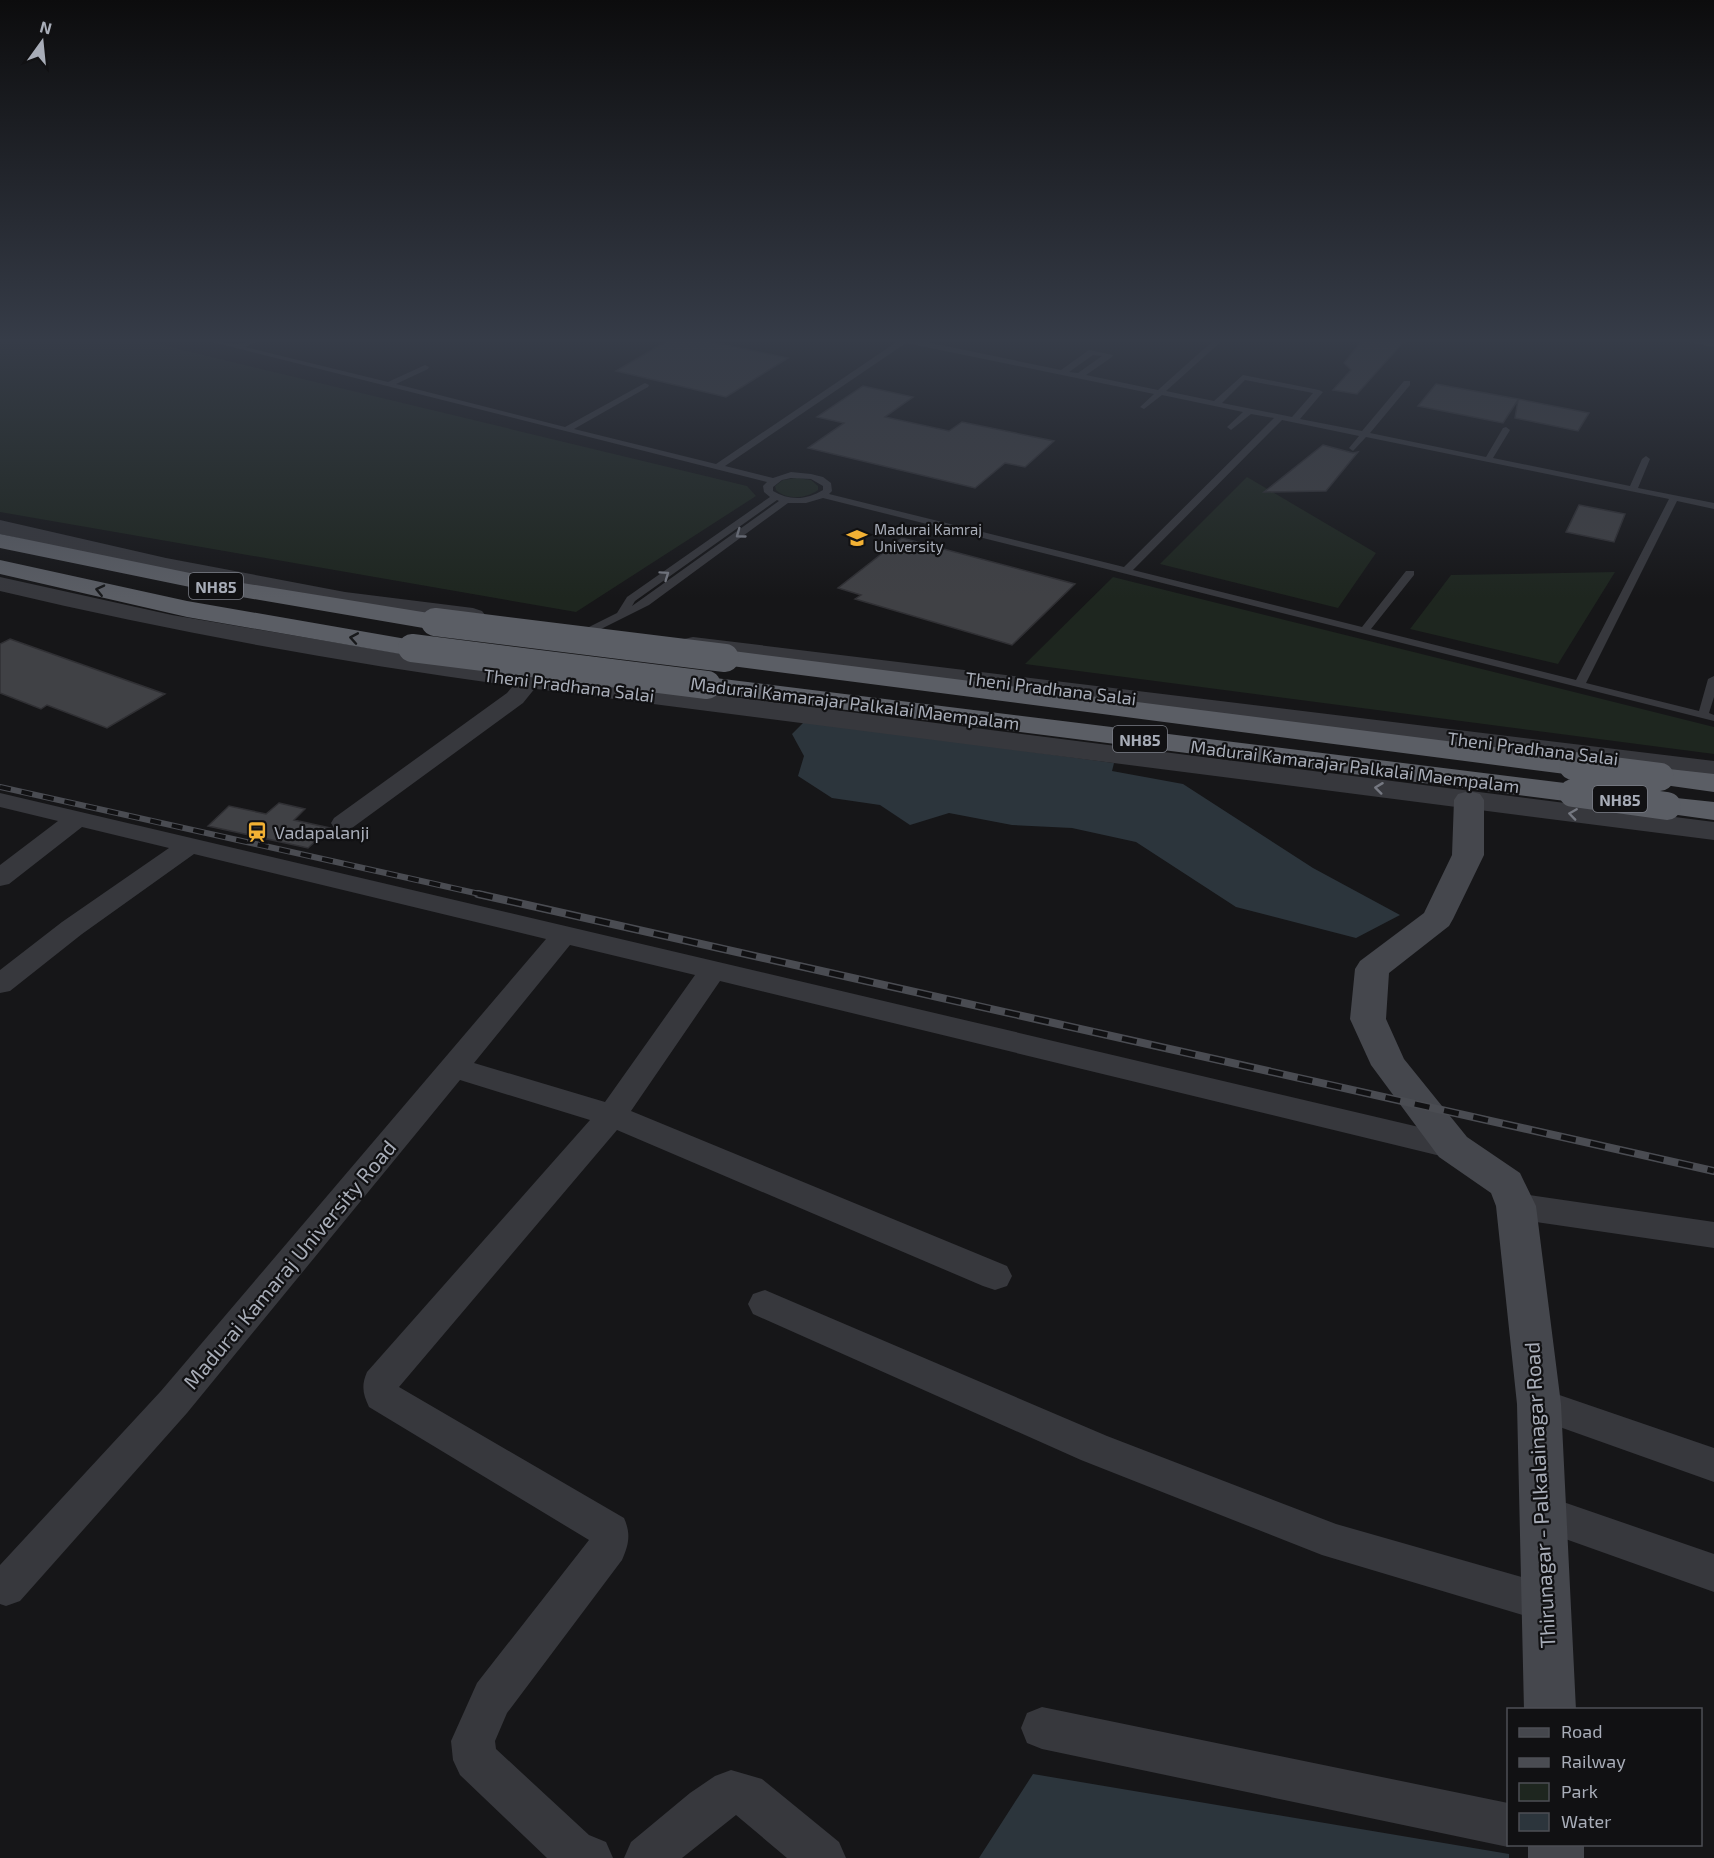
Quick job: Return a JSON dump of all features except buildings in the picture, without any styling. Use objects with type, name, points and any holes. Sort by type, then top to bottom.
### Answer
[{"type":"highway","name":"Madurai Kamarajar Palkalai Maempalam","points":[[0,541],[224,588],[435,622],[725,658],[1573,779],[1667,806],[1714,811]]},
{"type":"highway","name":"Madurai Kamarajar Palkalai Maempalam","points":[[0,567],[188,609],[411,648],[707,685],[1573,779],[1660,777],[1714,783]]},
{"type":"main road","name":"Thirunagar - Palkalainagar Road","points":[[1469,800],[1468,855],[1437,919],[1372,969],[1368,1019],[1389,1065],[1453,1147],[1506,1184],[1516,1206],[1539,1404],[1550,1708]]},
{"type":"street","name":"Theni Pradhana Salai","points":[[0,527],[166,565],[345,599],[534,624],[585,637],[639,638],[1714,770]]},
{"type":"street","name":"Theni Pradhana Salai","points":[[0,584],[72,602],[378,660],[495,676],[534,674],[608,690],[1714,831]]},
{"type":"street","points":[[585,637],[619,649],[619,657],[614,666],[605,672],[583,677],[534,674],[522,662],[523,654],[541,639],[585,637]]},
{"type":"street","points":[[343,823],[515,698],[534,674]]},
{"type":"street","points":[[583,677],[608,690]]},
{"type":"street","points":[[1616,758],[1628,821]]},
{"type":"street","points":[[0,800],[565,933],[1453,1147]]},
{"type":"street","points":[[0,878],[78,818]]},
{"type":"street","points":[[0,984],[72,928],[191,845]]},
{"type":"street","name":"Madurai Kamaraj University Road","points":[[6,1587],[174,1402],[565,933]]},
{"type":"street","points":[[590,1858],[574,1852],[475,1760],[474,1741],[492,1698],[608,1547],[610,1531],[382,1396],[380,1383],[612,1115],[714,969]]},
{"type":"street","points":[[453,1067],[612,1115],[995,1276]]},
{"type":"street","points":[[1516,1206],[1714,1235]]},
{"type":"street","points":[[765,1304],[1094,1448],[1325,1538],[1546,1603]]},
{"type":"street","points":[[1539,1404],[1714,1465]]},
{"type":"street","points":[[1543,1514],[1714,1573]]},
{"type":"street","points":[[1042,1728],[1507,1825]]},
{"type":"street","points":[[647,1858],[706,1809],[731,1792],[746,1795],[823,1858]]},
{"type":"lane","points":[[550,425],[773,481],[798,475],[817,478],[828,485],[823,495],[808,500],[787,500],[776,497],[768,489],[773,481]]},
{"type":"lane","points":[[567,429],[575,425]]},
{"type":"lane","points":[[718,467],[778,425]]},
{"type":"lane","points":[[1126,571],[1272,425]]},
{"type":"lane","points":[[1318,425],[1714,506]]},
{"type":"lane","points":[[1353,448],[1372,425]]},
{"type":"lane","points":[[1488,459],[1506,430]]},
{"type":"lane","points":[[1632,489],[1646,459]]},
{"type":"lane","points":[[823,495],[1708,716],[1714,679]]},
{"type":"lane","points":[[622,613],[631,599],[776,497]]},
{"type":"lane","points":[[1580,684],[1674,498]]},
{"type":"lane","points":[[585,637],[622,613],[645,603],[787,500]]},
{"type":"lane","points":[[1365,630],[1410,573]]},
{"type":"green space","points":[[0,425],[493,425],[747,486],[756,496],[576,612],[0,512]]},
{"type":"green space","points":[[1247,477],[1376,553],[1338,608],[1160,564]]},
{"type":"green space","points":[[797,478],[811,480],[818,486],[818,490],[808,495],[791,497],[776,490],[775,486],[783,480]]},
{"type":"green space","points":[[1615,572],[1558,664],[1410,629],[1451,575]]},
{"type":"green space","points":[[1113,577],[1714,727],[1714,754],[1025,664]]},
{"type":"water","points":[[805,721],[1114,763],[1112,771],[1183,784],[1313,868],[1400,915],[1356,938],[1236,907],[1136,842],[1072,828],[1012,825],[949,813],[910,825],[880,805],[832,798],[798,776],[804,756],[792,734]]},
{"type":"water","points":[[1033,1774],[1509,1854],[1509,1858],[979,1858]]},
{"type":"railway","points":[[0,787],[484,895]]},
{"type":"railway","points":[[478,894],[1714,1171]]},
{"type":"place","name":"Madurai Kamraj University","points":[[857,538]]},
{"type":"place","name":"Vadapalanji","points":[[257,832]]}]
